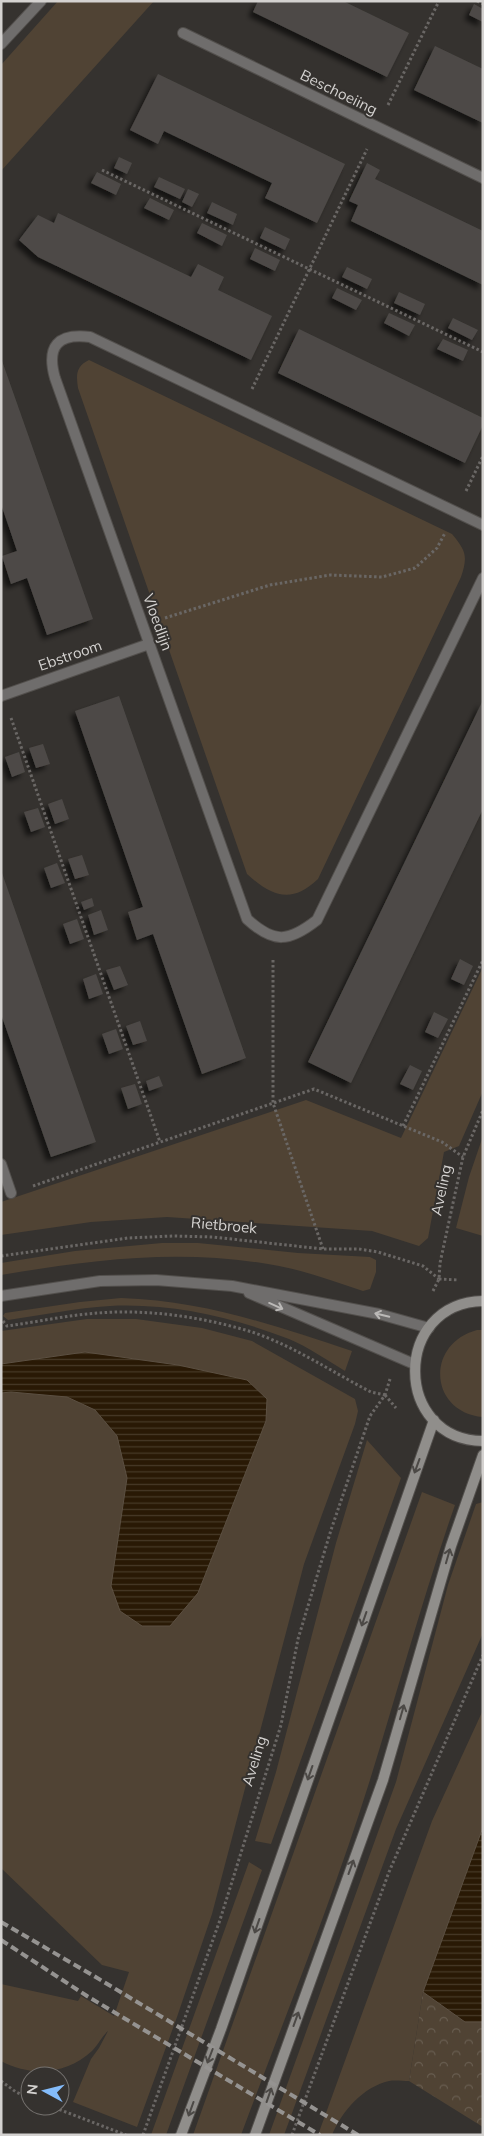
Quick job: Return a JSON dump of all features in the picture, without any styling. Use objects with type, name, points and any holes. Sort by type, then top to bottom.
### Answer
[{"type":"main road","points":[[482,1299],[451,1309],[435,1320],[418,1347],[414,1374],[419,1397],[425,1409],[434,1420],[458,1436],[483,1441]]},
{"type":"main road","points":[[181,2135],[221,2029],[434,1420]]},
{"type":"main road","points":[[255,2135],[383,1780],[451,1546],[483,1456]]},
{"type":"street","points":[[1,44],[41,1]]},
{"type":"street","name":"Beschoeiing","points":[[182,33],[483,178]]},
{"type":"street","name":"Vloedlijn","points":[[273,936],[260,931],[247,919],[55,378],[52,366],[54,351],[60,340],[74,336],[90,338],[483,525]]},
{"type":"street","points":[[273,936],[286,937],[301,933],[317,920],[483,578]]},
{"type":"street","name":"Ebstroom","points":[[2,695],[150,644]]},
{"type":"street","points":[[1,1164],[12,1193]]},
{"type":"street","points":[[1,1296],[100,1281],[156,1280],[232,1286],[379,1314],[429,1328]]},
{"type":"street","points":[[232,1286],[414,1364]]},
{"type":"path","points":[[242,410],[439,1]]},
{"type":"path","points":[[477,1],[483,4]]},
{"type":"path","points":[[102,170],[483,352]]},
{"type":"path","points":[[143,625],[270,585],[330,576],[382,576],[415,568],[437,548],[483,456]]},
{"type":"path","points":[[2,695],[160,1142]]},
{"type":"path","points":[[273,936],[273,1103],[322,1249]]},
{"type":"path","points":[[403,1126],[483,960]]},
{"type":"path","points":[[12,1193],[314,1089],[442,1142],[463,1157]]},
{"type":"path","name":"Aveling","points":[[439,1279],[440,1264],[463,1157],[483,1110]]},
{"type":"path","name":"Rietbroek","points":[[1,1256],[128,1238],[213,1237],[322,1249],[359,1249],[378,1252],[422,1266],[439,1279]]},
{"type":"path","name":"Aveling","points":[[1,1319],[7,1326],[97,1313],[134,1312],[178,1316],[253,1333],[285,1346],[371,1392],[385,1395],[370,1416],[330,1530],[298,1639],[281,1725],[270,1762],[220,1920],[143,2135]]},
{"type":"path","points":[[292,2135],[390,1872],[483,1655]]},
{"type":"path","points":[[1,2081],[20,2094]]},
{"type":"path","points":[[70,2114],[126,2135]]},
{"type":"green space","points":[[58,1],[154,1],[1,171],[1,65]]},
{"type":"green space","points":[[89,360],[452,534],[463,550],[465,564],[461,577],[318,879],[309,887],[299,892],[282,894],[274,892],[256,882],[247,874],[78,388],[79,368]]},
{"type":"green space","points":[[483,967],[483,1091],[459,1146],[444,1152],[428,1238],[419,1246],[372,1231],[167,1217],[91,1222],[1,1235],[1,1202],[306,1100],[401,1138]]},
{"type":"green space","points":[[483,1136],[483,1236],[456,1228],[469,1177]]},
{"type":"green space","points":[[162,1243],[198,1243],[298,1253],[370,1257],[376,1260],[376,1272],[370,1289],[363,1291],[289,1268],[209,1258],[174,1257],[105,1260],[1,1275],[1,1263],[75,1251]]},
{"type":"green space","points":[[121,1298],[152,1300],[210,1309],[352,1351],[345,1371],[303,1346],[268,1331],[224,1318],[178,1309],[110,1306],[8,1320],[3,1316],[5,1313]]},
{"type":"green space","points":[[87,1319],[136,1319],[202,1328],[252,1341],[355,1399],[358,1411],[304,1564],[212,1914],[137,2127],[73,2102],[91,2059],[108,2031],[92,2051],[68,2066],[20,2066],[20,2069],[1,2061],[1,1984],[78,2001],[81,1996],[114,2016],[129,1972],[102,1965],[1,1868],[1,1393],[11,1392],[67,1397],[95,1410],[117,1436],[127,1478],[111,1586],[198,1593],[266,1421],[267,1399],[247,1380],[178,1365],[85,1352],[1,1364],[1,1331]]},
{"type":"green space","points":[[477,1330],[483,1330],[483,1417],[465,1412],[452,1403],[444,1391],[440,1377],[442,1362],[448,1349],[460,1338]]},
{"type":"green space","points":[[367,1440],[401,1478],[271,1844],[255,1841],[276,1772],[336,1543]]},
{"type":"green space","points":[[422,1492],[455,1505],[421,1608],[355,1827],[241,2135],[193,2135]]},
{"type":"green space","points":[[483,1502],[483,1633],[396,1829],[284,2135],[269,2135],[396,1782],[448,1585],[476,1504]]},
{"type":"green space","points":[[483,1710],[483,1827],[423,1992],[409,2081],[389,2081],[379,2084],[362,2094],[341,2117],[332,2135],[318,2135],[432,1821]]},
{"type":"green space","points":[[249,1862],[262,1870],[166,2135],[151,2135]]},
{"type":"green space","points":[[423,1992],[465,2022],[483,2022],[483,2127],[409,2081]]},
{"type":"shaded area","points":[[85,1352],[178,1365],[247,1380],[267,1399],[266,1421],[198,1593],[170,1626],[142,1626],[120,1611],[111,1586],[127,1478],[117,1436],[95,1410],[67,1397],[11,1392],[1,1393],[1,1364]]},
{"type":"shaded area","points":[[483,1827],[483,2022],[465,2022],[423,1992]]},
{"type":"building","points":[[258,1],[343,1],[409,33],[387,77],[253,12]]},
{"type":"building","points":[[474,4],[483,9],[483,22],[469,15]]},
{"type":"building","points":[[435,46],[483,69],[483,123],[414,90]]},
{"type":"building","points":[[158,74],[345,164],[317,223],[265,198],[272,183],[164,131],[158,144],[130,130]]},
{"type":"building","points":[[119,157],[132,163],[127,174],[114,168]]},
{"type":"building","points":[[367,163],[380,170],[375,179],[483,231],[483,285],[351,221],[358,205],[349,201]]},
{"type":"building","points":[[97,172],[121,184],[116,195],[91,183]]},
{"type":"building","points":[[159,177],[185,189],[180,199],[154,187]]},
{"type":"building","points":[[188,189],[199,194],[192,207],[182,202]]},
{"type":"building","points":[[150,198],[174,210],[169,220],[144,208]]},
{"type":"building","points":[[212,202],[237,214],[233,225],[207,213]]},
{"type":"building","points":[[58,213],[191,277],[198,264],[224,277],[218,290],[272,316],[251,360],[38,257],[19,240],[38,215],[54,223]]},
{"type":"building","points":[[202,223],[227,235],[222,246],[197,233]]},
{"type":"building","points":[[265,227],[290,239],[285,250],[260,238]]},
{"type":"building","points":[[255,248],[280,260],[275,271],[250,259]]},
{"type":"building","points":[[347,267],[372,279],[367,289],[342,277]]},
{"type":"building","points":[[337,288],[362,300],[356,310],[332,298]]},
{"type":"building","points":[[399,292],[425,304],[420,315],[394,303]]},
{"type":"building","points":[[389,313],[415,325],[409,336],[384,323]]},
{"type":"building","points":[[453,318],[478,330],[472,340],[448,328]]},
{"type":"building","points":[[299,329],[483,418],[483,425],[465,463],[278,373]]},
{"type":"building","points":[[443,339],[468,350],[463,361],[437,349]]},
{"type":"building","points":[[1,358],[93,619],[47,635],[27,578],[11,584],[2,556],[17,551],[1,504]]},
{"type":"building","points":[[119,696],[246,1058],[202,1074],[153,934],[137,940],[128,912],[143,907],[75,711]]},
{"type":"building","points":[[483,700],[483,809],[351,1083],[308,1062]]},
{"type":"building","points":[[43,744],[50,764],[36,768],[29,748]]},
{"type":"building","points":[[19,752],[25,772],[12,777],[5,757]]},
{"type":"building","points":[[62,799],[69,819],[55,824],[48,804]]},
{"type":"building","points":[[38,808],[45,827],[31,832],[24,812]]},
{"type":"building","points":[[82,855],[89,875],[75,879],[68,859]]},
{"type":"building","points":[[57,863],[65,883],[51,888],[44,868]]},
{"type":"building","points":[[2,873],[96,1142],[51,1157],[1,1014]]},
{"type":"building","points":[[92,898],[94,906],[84,910],[81,902]]},
{"type":"building","points":[[101,910],[108,930],[94,935],[88,915]]},
{"type":"building","points":[[77,919],[84,939],[70,944],[63,924]]},
{"type":"building","points":[[460,959],[473,966],[464,985],[451,979]]},
{"type":"building","points":[[120,966],[128,985],[114,990],[106,970]]},
{"type":"building","points":[[96,974],[103,994],[89,999],[83,979]]},
{"type":"building","points":[[434,1012],[448,1019],[438,1038],[425,1032]]},
{"type":"building","points":[[140,1021],[147,1041],[133,1045],[126,1026]]},
{"type":"building","points":[[116,1029],[123,1049],[109,1054],[102,1034]]},
{"type":"building","points":[[410,1065],[422,1071],[413,1090],[400,1084]]},
{"type":"building","points":[[159,1076],[163,1086],[149,1091],[146,1081]]},
{"type":"building","points":[[135,1084],[142,1104],[128,1109],[121,1088]]},
{"type":"railway","points":[[1,1922],[358,2135]]},
{"type":"railway","points":[[1,1940],[87,1996],[320,2135]]}]
